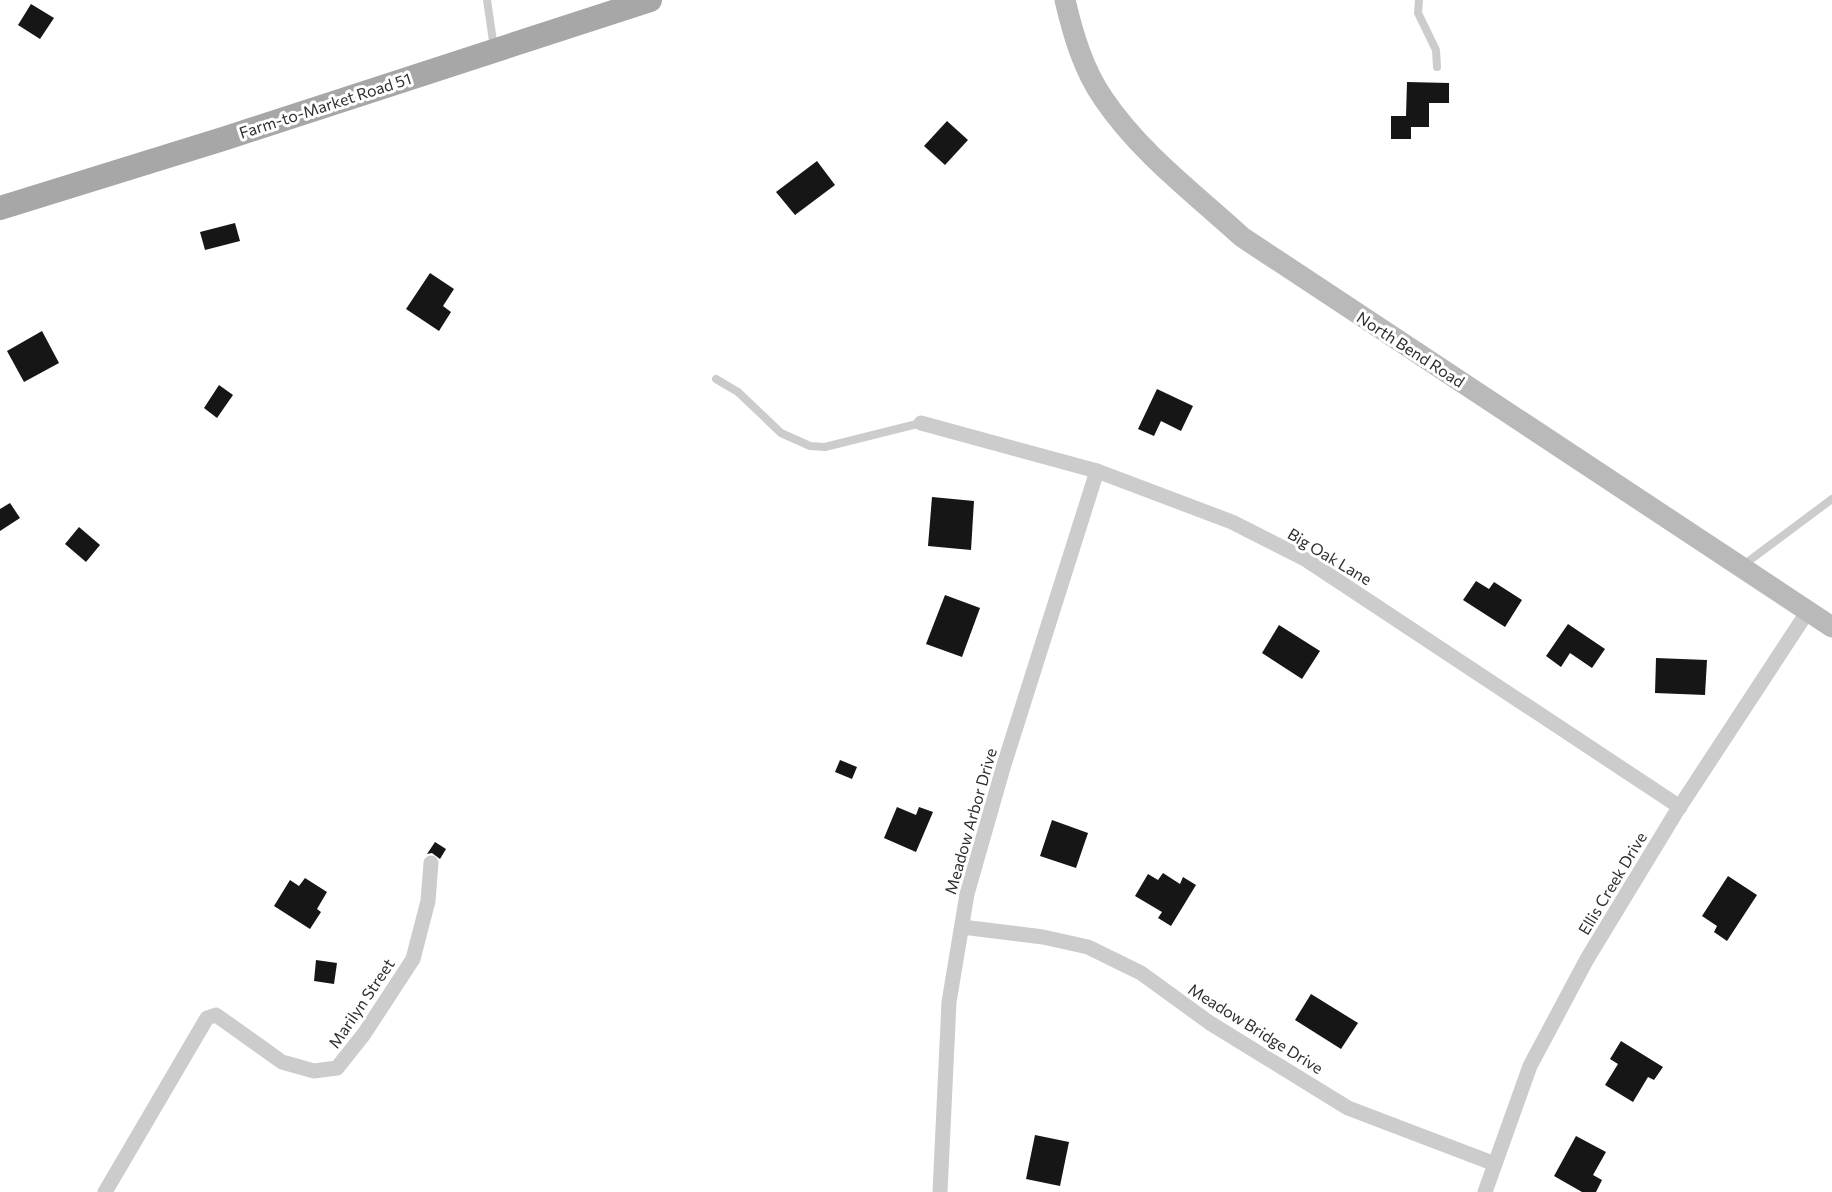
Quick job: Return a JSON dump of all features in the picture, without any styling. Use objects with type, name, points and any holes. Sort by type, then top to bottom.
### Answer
[{"type":"main road","name":"Farm-to-Market Road 51","points":[[0,208],[226,138],[650,0]]},
{"type":"street","name":"North Bend Road","points":[[1065,0],[1071,28],[1101,96],[1131,135],[1150,155],[1242,237],[1832,627]]},
{"type":"street","name":"Big Oak Lane","points":[[921,423],[1097,471],[1232,522],[1305,559],[1680,807]]},
{"type":"street","name":"Meadow Arbor Drive","points":[[940,1192],[949,1002],[967,894],[1003,768],[1097,471]]},
{"type":"street","name":"Ellis Creek Drive","points":[[1485,1192],[1530,1066],[1587,959],[1680,807],[1808,611]]},
{"type":"street","name":"Marilyn Street","points":[[105,1192],[207,1018],[216,1015],[282,1062],[314,1071],[337,1068],[364,1034],[413,959],[428,901],[431,863]]},
{"type":"street","name":"Meadow Bridge Drive","points":[[962,927],[1043,937],[1088,947],[1140,973],[1210,1023],[1348,1108],[1495,1164]]},
{"type":"lane","points":[[487,0],[494,50]]},
{"type":"lane","points":[[1419,0],[1418,13],[1436,50],[1437,67]]},
{"type":"lane","points":[[716,380],[738,392],[781,432],[810,446],[825,447],[921,423]]},
{"type":"lane","points":[[1741,567],[1832,499]]},
{"type":"building","points":[[31,4],[54,18],[40,39],[18,25]]},
{"type":"building","points":[[1407,82],[1449,83],[1449,103],[1429,103],[1429,127],[1411,127],[1411,139],[1391,139],[1391,116],[1406,116]]},
{"type":"building","points":[[947,121],[968,140],[945,165],[924,146]]},
{"type":"building","points":[[817,161],[835,185],[795,215],[776,192]]},
{"type":"building","points":[[235,223],[240,241],[205,250],[200,232]]},
{"type":"building","points":[[430,273],[454,289],[443,306],[451,312],[439,331],[406,309]]},
{"type":"building","points":[[42,331],[59,363],[24,382],[7,351]]},
{"type":"building","points":[[219,385],[233,395],[217,418],[204,408]]},
{"type":"building","points":[[1157,389],[1193,406],[1181,431],[1161,421],[1154,436],[1138,429]]},
{"type":"building","points":[[932,497],[974,501],[971,550],[928,546]]},
{"type":"building","points":[[10,503],[20,518],[0,531],[0,509]]},
{"type":"building","points":[[79,527],[100,545],[86,562],[65,544]]},
{"type":"building","points":[[1476,581],[1489,589],[1494,582],[1522,600],[1505,627],[1463,600]]},
{"type":"building","points":[[945,595],[980,608],[962,657],[926,644]]},
{"type":"building","points":[[1568,624],[1605,649],[1592,668],[1570,653],[1561,667],[1546,656]]},
{"type":"building","points":[[1279,625],[1320,651],[1302,679],[1262,653]]},
{"type":"building","points":[[1656,658],[1707,660],[1705,695],[1655,693]]},
{"type":"building","points":[[840,760],[857,767],[852,779],[835,772]]},
{"type":"building","points":[[897,807],[916,815],[919,807],[933,812],[916,852],[884,838]]},
{"type":"building","points":[[1052,820],[1088,833],[1076,868],[1040,856]]},
{"type":"building","points":[[435,842],[446,849],[440,859],[432,853],[427,854]]},
{"type":"building","points":[[1163,873],[1180,884],[1183,877],[1196,885],[1171,926],[1158,918],[1162,912],[1135,896],[1148,874],[1158,880]]},
{"type":"building","points":[[1728,876],[1757,895],[1727,941],[1714,932],[1717,926],[1702,916]]},
{"type":"building","points":[[305,878],[327,892],[317,909],[321,912],[310,929],[274,906],[290,880],[299,886]]},
{"type":"building","points":[[316,960],[337,963],[334,984],[314,981]]},
{"type":"building","points":[[1311,994],[1358,1023],[1341,1049],[1295,1020]]},
{"type":"building","points":[[1621,1041],[1663,1067],[1654,1080],[1648,1077],[1633,1102],[1605,1085],[1618,1064],[1610,1059]]},
{"type":"building","points":[[1035,1135],[1069,1142],[1060,1186],[1026,1179]]},
{"type":"building","points":[[1576,1136],[1606,1152],[1593,1175],[1602,1180],[1596,1192],[1582,1192],[1554,1176]]}]
